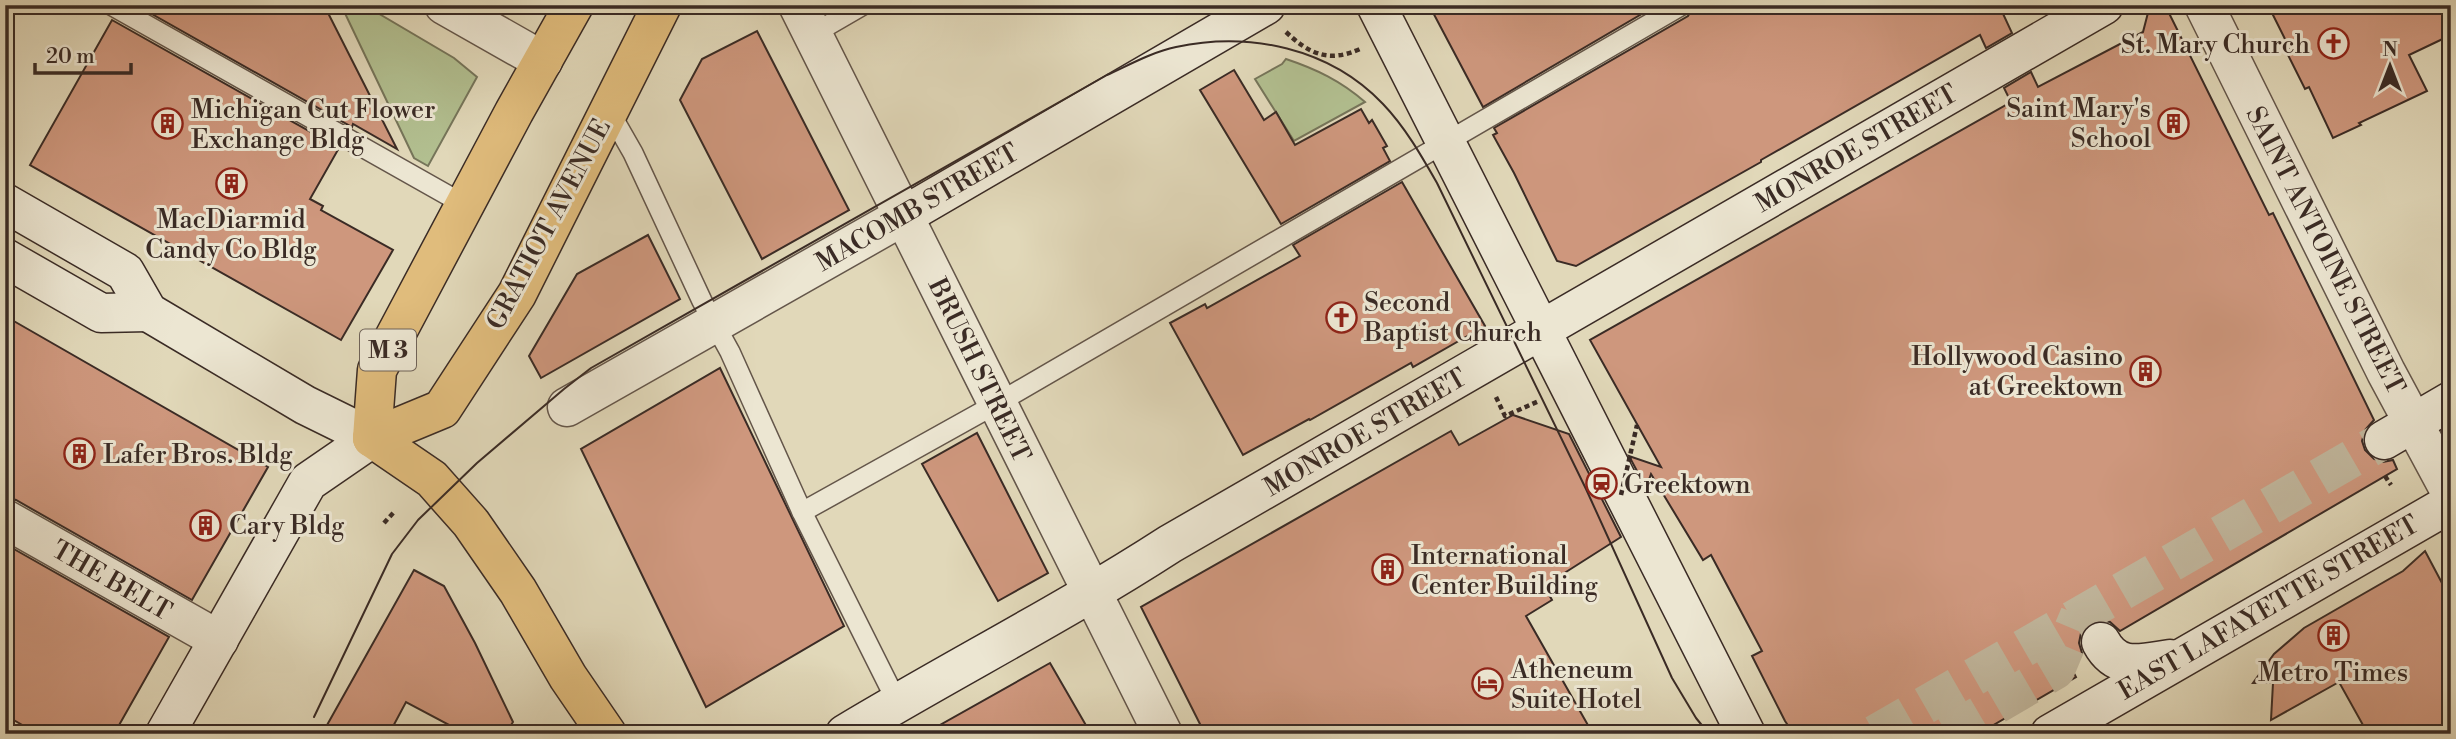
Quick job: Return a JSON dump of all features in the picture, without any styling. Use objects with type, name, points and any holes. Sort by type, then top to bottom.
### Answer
[{"type":"main road","name":"M 3","points":[[372,438],[377,370],[574,5]]},
{"type":"main road","name":"GRATIOT AVENUE","points":[[372,438],[442,409],[517,294],[662,5]]},
{"type":"main road","points":[[372,438],[432,479],[471,523],[512,581],[568,677],[607,734]]},
{"type":"street","points":[[444,5],[543,61]]},
{"type":"street","points":[[1377,5],[1746,734]]},
{"type":"street","name":"MONROE STREET","points":[[845,734],[2104,5]]},
{"type":"street","name":"SAINT ANTOINE STREET","points":[[2204,5],[2394,446],[2451,493]]},
{"type":"street","name":"MACOMB STREET","points":[[567,407],[905,215],[1276,18]]},
{"type":"street","name":"BRUSH STREET","points":[[806,20],[1163,734]]},
{"type":"street","points":[[5,203],[125,272],[148,312],[305,405],[372,438]]},
{"type":"street","points":[[5,258],[101,313],[148,312]]},
{"type":"street","points":[[2394,446],[2451,401]]},
{"type":"street","name":"GRATIOT AVENUE","points":[[165,734],[308,482],[372,438]]},
{"type":"street","name":"EAST LAFAYETTE STREET","points":[[2050,734],[2451,503]]},
{"type":"street","name":"THE BELT","points":[[5,519],[214,647]]},
{"type":"street","points":[[2101,642],[2107,653],[2122,662],[2138,664],[2179,658]]},
{"type":"lane","points":[[111,5],[465,205]]},
{"type":"lane","points":[[806,20],[863,5]]},
{"type":"lane","points":[[802,512],[996,404],[1682,5]]},
{"type":"lane","points":[[609,111],[730,352],[802,512],[897,702]]},
{"type":"path","points":[[1276,18],[1299,45],[1325,55],[1339,57],[1360,49]]},
{"type":"path","points":[[1621,495],[1637,425]]},
{"type":"path","points":[[2391,485],[2394,446]]},
{"type":"path","points":[[384,523],[395,511]]},
{"type":"green space","points":[[341,5],[364,5],[454,58],[477,77],[428,166],[414,158]]},
{"type":"green space","points":[[1286,59],[1328,76],[1365,102],[1294,141],[1255,79]]},
{"type":"building","points":[[136,5],[324,5],[397,149],[353,124],[352,127]]},
{"type":"building","points":[[1429,5],[1657,5],[1483,107]]},
{"type":"building","points":[[1694,5],[1999,5],[2012,33],[1986,48],[1980,35],[1576,266],[1557,261],[1493,135],[1497,133],[1494,128],[1688,16]]},
{"type":"building","name":"Hollywood Casino at Greektown","points":[[2150,5],[2165,5],[2269,215],[2273,213],[2374,420],[2365,430],[2362,441],[2365,450],[2374,459],[2383,462],[2393,460],[2397,469],[2120,631],[2110,622],[2100,620],[2089,624],[2081,633],[2079,643],[2082,653],[2068,662],[2076,677],[1978,734],[1794,734],[1752,656],[1762,651],[1711,555],[1703,560],[1651,474],[1646,488],[1629,456],[1661,467],[1590,340],[2011,102],[2004,88],[2031,72],[2038,87],[2143,32]]},
{"type":"building","points":[[2268,5],[2451,5],[2451,35],[2409,55],[2427,91],[2333,138],[2309,87],[2305,89],[2288,55],[2292,53]]},
{"type":"building","points":[[112,20],[339,148],[310,199],[323,206],[321,210],[393,250],[341,340],[30,165]]},
{"type":"building","points":[[757,31],[849,210],[762,259],[680,100],[702,59]]},
{"type":"building","points":[[1234,70],[1264,120],[1276,112],[1295,145],[1361,109],[1369,123],[1372,120],[1387,146],[1383,148],[1390,161],[1281,224],[1200,90]]},
{"type":"building","points":[[1402,182],[1485,326],[1413,367],[1411,363],[1243,455],[1170,323],[1205,304],[1207,308],[1300,256],[1293,245]]},
{"type":"building","points":[[648,235],[680,299],[541,378],[529,356],[577,274]]},
{"type":"building","points":[[5,316],[268,467],[192,600],[16,500],[5,497]]},
{"type":"building","points":[[720,368],[844,626],[706,707],[581,449]]},
{"type":"building","name":"International Center Building","points":[[1513,415],[1569,434],[1621,537],[1544,586],[1552,600],[1526,616],[1593,734],[1205,734],[1141,607],[1451,431],[1459,445]]},
{"type":"building","points":[[977,433],[1048,573],[998,601],[922,464]]},
{"type":"building","points":[[5,544],[169,637],[114,734],[38,734],[5,715]]},
{"type":"building","points":[[2425,551],[2451,600],[2451,734],[2368,734],[2339,682],[2271,720],[2273,683],[2253,683],[2274,654],[2304,628],[2403,571]]},
{"type":"building","points":[[414,570],[444,586],[513,722],[505,734],[466,734],[406,702],[389,734],[322,734]]},
{"type":"building","points":[[1050,663],[1091,734],[924,734]]},
{"type":"tunnel","points":[[1875,734],[2384,440]]},
{"type":"tunnel","points":[[1947,734],[2056,670],[2079,615]]},
{"type":"tram line","points":[[314,717],[392,554],[418,520],[477,463],[591,368],[1107,75],[1167,49],[1232,41],[1287,48],[1339,69],[1383,104],[1406,132],[1437,183],[1586,489],[1672,678],[1709,734]]},
{"type":"place","name":"St. Mary Church","points":[[2333,44]]},
{"type":"place","name":"Saint Mary's School","points":[[2174,123]]},
{"type":"place","name":"Michigan Cut Flower Exchange Bldg","points":[[168,124]]},
{"type":"place","name":"MacDiarmid Candy Co Bldg","points":[[231,184]]},
{"type":"place","name":"Second Baptist Church","points":[[1341,317]]},
{"type":"place","name":"Hollywood Casino at Greektown","points":[[2146,371]]},
{"type":"place","name":"Lafer Bros. Bldg","points":[[80,454]]},
{"type":"place","name":"Greektown","points":[[1601,484]]},
{"type":"place","name":"Cary Bldg","points":[[206,525]]},
{"type":"place","name":"International Center Building","points":[[1388,570]]},
{"type":"place","name":"Metro Times","points":[[2333,636]]},
{"type":"place","name":"Atheneum Suite Hotel","points":[[1488,684]]}]
